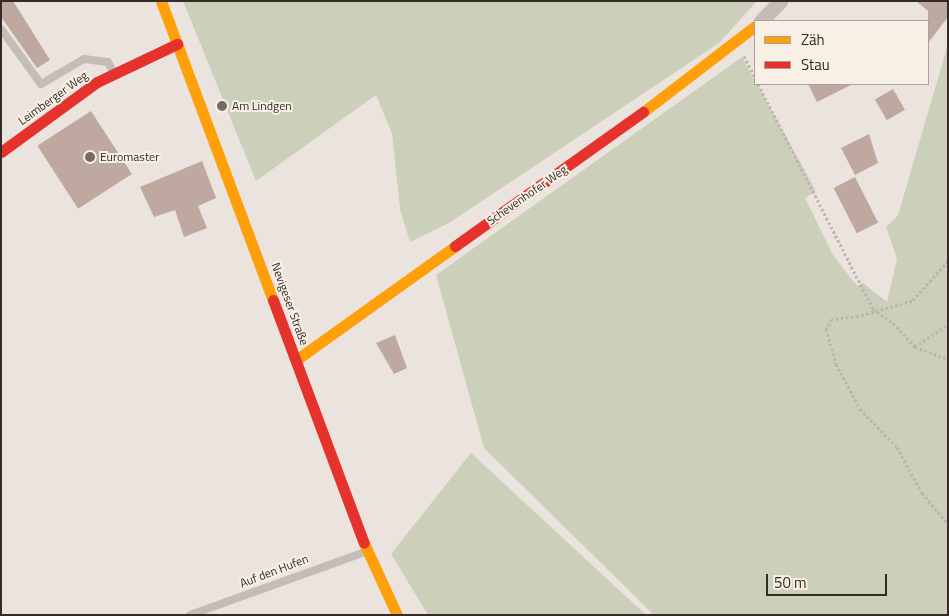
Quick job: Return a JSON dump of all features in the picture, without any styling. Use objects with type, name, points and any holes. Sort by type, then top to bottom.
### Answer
[{"type":"street","name":"Nevigeser Straße","points":[[161,1],[367,551],[397,615]]},
{"type":"street","points":[[762,20],[780,1]]},
{"type":"street","name":"Schevenhofer Weg","points":[[296,360],[737,42],[754,27]]},
{"type":"street","name":"Leimberger Weg","points":[[1,152],[97,82],[177,44]]},
{"type":"lane","points":[[1,30],[41,84],[84,59],[108,62],[114,74]]},
{"type":"lane","name":"Auf den Hufen","points":[[190,615],[367,551]]},
{"type":"path","points":[[737,42],[754,76]]},
{"type":"path","points":[[759,85],[873,309],[893,323],[915,347],[948,359]]},
{"type":"path","points":[[948,261],[912,301],[829,321],[826,329],[834,356],[860,409],[897,447],[922,493],[948,524]]},
{"type":"path","points":[[915,347],[948,324]]},
{"type":"green space","points":[[183,1],[757,1],[719,43],[449,223],[410,242],[400,209],[392,133],[376,95],[256,181]]},
{"type":"green space","points":[[948,44],[948,615],[654,615],[484,448],[436,275],[742,57],[754,79],[754,85],[757,85],[816,191],[805,198],[833,255],[857,286],[863,283],[887,302],[897,259],[886,227],[898,215]]},
{"type":"green space","points":[[471,453],[646,615],[428,615],[391,554]]},
{"type":"building","points":[[1,1],[13,1],[50,60],[37,68],[2,18]]},
{"type":"building","points":[[916,1],[948,1],[948,17],[929,42],[929,20],[928,11]]},
{"type":"building","points":[[808,85],[851,85],[817,102]]},
{"type":"building","points":[[893,89],[905,110],[887,120],[875,100]]},
{"type":"building","points":[[91,111],[132,174],[78,209],[37,146]]},
{"type":"building","points":[[869,134],[878,163],[855,175],[841,148]]},
{"type":"building","points":[[202,161],[216,198],[198,206],[207,228],[184,237],[175,210],[154,217],[140,187]]},
{"type":"building","points":[[855,177],[878,222],[857,233],[834,188]]},
{"type":"building","points":[[395,335],[407,368],[394,374],[376,343]]},
{"type":"traffic: slow","points":[[161,1],[273,300]]},
{"type":"traffic: slow","points":[[643,112],[754,27]]},
{"type":"traffic: slow","points":[[296,360],[455,246]]},
{"type":"traffic: slow","points":[[364,543],[397,615]]},
{"type":"traffic: jam","points":[[1,152],[97,82],[177,44]]},
{"type":"traffic: jam","points":[[455,246],[643,112]]},
{"type":"traffic: jam","points":[[273,300],[364,543]]},
{"type":"place","name":"Am Lindgen","points":[[222,106]]},
{"type":"place","name":"Euromaster","points":[[90,157]]}]
